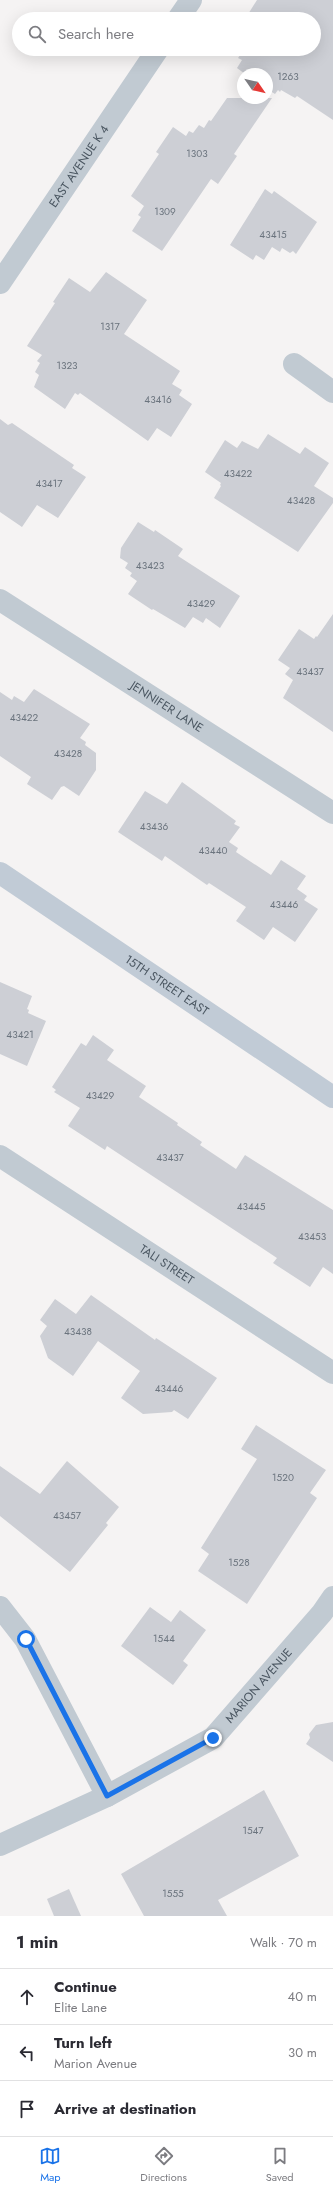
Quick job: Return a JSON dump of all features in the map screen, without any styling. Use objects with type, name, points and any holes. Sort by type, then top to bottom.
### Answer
[{"type":"street","points":[[183,12],[191,0]]},
{"type":"street","name":"EAST AVENUE K 4","points":[[0,283],[153,56]]},
{"type":"street","points":[[294,364],[333,392]]},
{"type":"street","name":"JENNIFER LANE","points":[[0,600],[333,814]]},
{"type":"street","name":"15TH STREET EAST","points":[[0,873],[333,1096]]},
{"type":"street","name":"TALI STREET","points":[[0,1156],[333,1373]]},
{"type":"street","points":[[0,1607],[26,1639],[107,1796]]},
{"type":"street","name":"MARION AVENUE","points":[[0,1845],[107,1796],[213,1738],[329,1610]]},
{"type":"building","points":[[257,0],[333,0],[333,120],[297,96],[295,98],[281,90],[280,92],[278,90],[275,94],[273,93],[273,68],[237,68],[242,60],[238,58],[239,56],[321,56],[321,12],[249,12]]},
{"type":"building","points":[[227,98],[237,98],[237,104],[268,104],[234,154],[237,156],[218,184],[211,179],[162,251],[132,231],[141,217],[138,215],[144,206],[131,196],[159,154],[156,152],[173,127],[186,136],[189,131],[193,133],[199,125],[204,128],[209,120],[211,121]]},
{"type":"building","points":[[265,189],[272,194],[274,191],[317,222],[296,254],[293,251],[290,253],[282,248],[280,252],[272,247],[264,260],[256,255],[253,260],[230,245]]},
{"type":"building","points":[[106,272],[147,300],[124,334],[180,371],[172,384],[182,390],[179,395],[192,404],[171,437],[157,428],[148,441],[80,393],[78,395],[75,393],[65,409],[34,387],[39,375],[35,372],[40,363],[37,361],[42,355],[27,346],[55,303],[53,302],[69,278],[90,292]]},
{"type":"building","points":[[0,419],[8,425],[12,423],[74,465],[72,468],[86,477],[58,518],[37,505],[22,527],[0,512]]},
{"type":"building","points":[[268,434],[300,454],[305,447],[329,463],[314,486],[333,498],[333,503],[298,552],[214,498],[221,486],[221,483],[205,472],[225,440],[237,448],[242,441],[258,449]]},
{"type":"building","points":[[138,522],[154,532],[155,530],[183,549],[178,556],[240,596],[220,628],[206,618],[203,623],[193,617],[185,628],[153,609],[152,610],[128,594],[137,581],[130,576],[132,573],[125,568],[128,563],[120,558],[121,548]]},
{"type":"building","points":[[333,614],[333,732],[283,698],[293,680],[285,674],[290,668],[278,660],[299,629],[314,639]]},
{"type":"building","points":[[34,689],[90,724],[80,738],[86,742],[85,745],[96,753],[96,770],[79,796],[64,786],[61,787],[52,800],[27,784],[31,777],[0,756],[0,692],[12,700],[14,696],[24,702]]},
{"type":"building","points":[[182,782],[236,821],[234,824],[240,827],[229,842],[238,848],[236,852],[271,875],[281,860],[306,876],[297,889],[307,896],[304,900],[318,909],[295,942],[273,927],[264,940],[236,921],[246,907],[209,883],[207,885],[165,856],[162,861],[118,832],[145,791],[167,804]]},
{"type":"building","points":[[0,982],[32,996],[27,1009],[29,1010],[28,1013],[46,1021],[27,1066],[0,1054]]},
{"type":"building","points":[[93,1035],[114,1050],[107,1060],[146,1086],[139,1097],[178,1123],[177,1125],[202,1142],[200,1145],[236,1169],[245,1155],[333,1210],[333,1274],[323,1267],[310,1287],[273,1263],[277,1258],[107,1146],[105,1150],[68,1126],[80,1108],[54,1092],[56,1090],[52,1087],[81,1043],[86,1046]]},
{"type":"building","points":[[91,1295],[155,1340],[156,1338],[217,1378],[188,1419],[174,1410],[172,1412],[143,1414],[121,1398],[140,1371],[98,1341],[73,1376],[48,1358],[40,1336],[47,1326],[40,1320],[55,1299],[76,1314]]},
{"type":"building","points":[[256,1425],[326,1470],[310,1493],[317,1498],[247,1604],[198,1571],[209,1554],[201,1548],[257,1459],[241,1449]]},
{"type":"building","points":[[67,1461],[119,1507],[106,1523],[108,1525],[70,1572],[0,1516],[0,1466],[40,1494]]},
{"type":"building","points":[[150,1607],[171,1622],[180,1610],[206,1630],[183,1661],[188,1665],[173,1685],[121,1646]]},
{"type":"building","points":[[333,1722],[333,1762],[306,1744],[310,1738],[309,1734],[316,1725]]},
{"type":"building","points":[[264,1790],[299,1856],[218,1900],[227,1916],[144,1916],[121,1874]]},
{"type":"building","points":[[69,1889],[81,1916],[54,1916],[47,1899]]},
{"type":"route","points":[[26,1639],[107,1796],[213,1738]]}]
